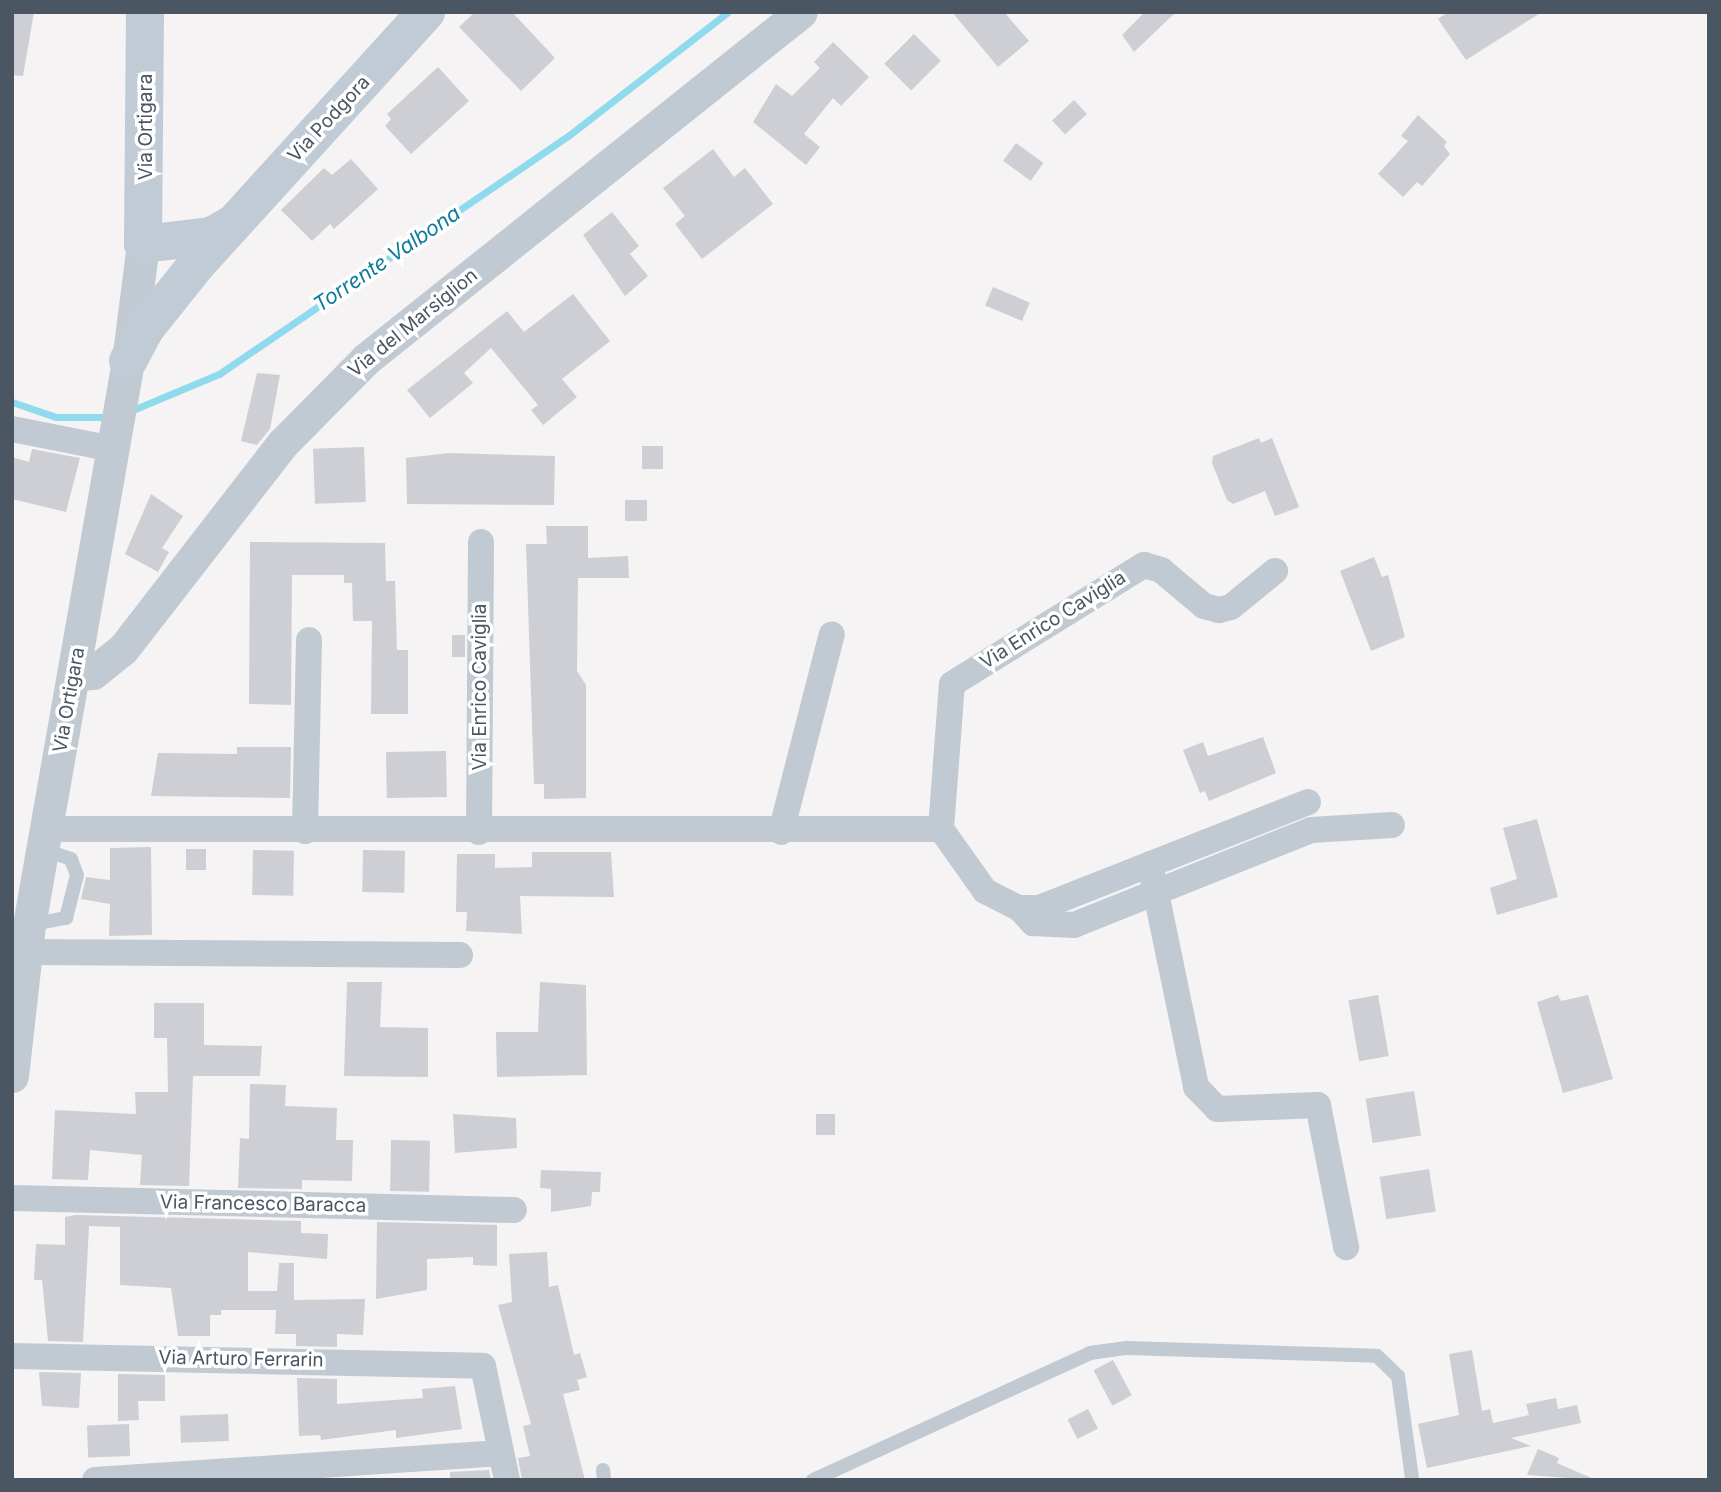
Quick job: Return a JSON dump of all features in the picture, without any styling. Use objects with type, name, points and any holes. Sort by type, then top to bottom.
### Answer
[{"type":"main road","name":"Via Ortigara","points":[[142,252],[145,12]]},
{"type":"main road","name":"Via Podgora","points":[[126,373],[145,329],[191,271],[426,12]]},
{"type":"main road","name":"Via Podgora","points":[[142,252],[211,236],[231,225]]},
{"type":"main road","points":[[142,252],[163,273],[191,271]]},
{"type":"street","name":"Via del Marsiglion","points":[[73,675],[93,673],[123,649],[283,443],[366,359],[801,12]]},
{"type":"street","name":"Via Ortigara","points":[[12,1076],[27,939],[126,373],[142,252]]},
{"type":"street","points":[[12,429],[114,441]]},
{"type":"street","name":"Via Enrico Caviglia","points":[[479,832],[481,542]]},
{"type":"street","name":"Via Enrico Caviglia","points":[[941,829],[952,684],[1144,565],[1161,570],[1204,606],[1219,610],[1231,607],[1275,571]]},
{"type":"street","points":[[781,832],[832,634]]},
{"type":"street","points":[[305,831],[309,640]]},
{"type":"street","points":[[1018,908],[1039,908],[1308,802]]},
{"type":"street","points":[[44,839],[305,831],[781,832],[941,829],[985,891],[1018,908],[1033,923],[1054,928],[1156,892],[1311,830],[1392,825]]},
{"type":"street","points":[[1150,864],[1196,1087],[1217,1109],[1318,1104],[1346,1247]]},
{"type":"street","points":[[27,939],[460,955]]},
{"type":"street","name":"Via Francesco Baracca","points":[[12,1198],[514,1210]]},
{"type":"street","name":"Via Arturo Ferrarin","points":[[12,1356],[470,1363],[483,1366],[501,1453]]},
{"type":"street","points":[[95,1480],[501,1453],[507,1480]]},
{"type":"lane","points":[[813,1480],[1090,1353],[1127,1348],[1377,1356],[1398,1376],[1412,1478]]},
{"type":"building","points":[[12,12],[34,12],[23,76],[12,75]]},
{"type":"building","points":[[475,12],[512,12],[555,58],[521,91],[459,27]]},
{"type":"building","points":[[952,12],[1004,12],[1029,41],[998,67]]},
{"type":"building","points":[[1145,12],[1176,12],[1134,52],[1122,35]]},
{"type":"building","points":[[1448,12],[1542,12],[1466,60],[1438,19]]},
{"type":"building","points":[[914,34],[941,61],[911,91],[884,64]]},
{"type":"building","points":[[833,42],[869,77],[841,106],[833,98],[804,134],[820,147],[806,165],[753,122],[776,84],[792,96],[820,68],[814,62]]},
{"type":"building","points":[[438,67],[469,101],[411,154],[385,126],[391,119],[387,114]]},
{"type":"building","points":[[1074,100],[1087,114],[1065,134],[1052,120]]},
{"type":"building","points":[[1418,115],[1447,142],[1444,146],[1450,154],[1422,186],[1417,182],[1403,197],[1378,174],[1408,141],[1401,136]]},
{"type":"building","points":[[1016,143],[1044,163],[1031,181],[1003,161]]},
{"type":"building","points":[[713,149],[734,177],[745,168],[773,204],[702,259],[675,224],[685,216],[663,188]]},
{"type":"building","points":[[351,159],[378,189],[334,229],[330,224],[312,241],[281,210],[324,168],[332,175]]},
{"type":"building","points":[[612,212],[639,246],[630,254],[648,276],[625,296],[583,235]]},
{"type":"building","points":[[993,287],[1030,303],[1022,321],[985,305]]},
{"type":"building","points":[[573,294],[610,341],[562,379],[577,397],[543,425],[531,410],[538,405],[491,348],[464,373],[473,383],[430,418],[407,390],[507,311],[524,332]]},
{"type":"building","points":[[257,373],[280,375],[270,429],[257,445],[241,441]]},
{"type":"building","points":[[1259,438],[1261,443],[1272,438],[1299,507],[1275,516],[1265,491],[1233,504],[1227,500],[1212,463],[1213,456]]},
{"type":"building","points":[[642,446],[663,446],[663,469],[642,469]]},
{"type":"building","points":[[364,447],[366,502],[315,504],[313,449]]},
{"type":"building","points":[[32,449],[80,458],[66,512],[12,499],[12,457],[29,462]]},
{"type":"building","points":[[449,453],[555,456],[554,505],[407,504],[406,458]]},
{"type":"building","points":[[151,494],[183,516],[162,548],[169,552],[158,572],[125,554]]},
{"type":"building","points":[[625,500],[647,500],[647,521],[625,521]]},
{"type":"building","points":[[546,526],[588,526],[588,558],[628,556],[629,578],[578,578],[577,671],[586,685],[586,798],[544,799],[544,784],[534,784],[526,544],[547,544]]},
{"type":"building","points":[[250,542],[385,543],[386,581],[395,581],[397,650],[408,650],[408,714],[371,714],[372,621],[353,621],[352,583],[344,583],[344,575],[292,575],[291,705],[249,704]]},
{"type":"building","points":[[1374,557],[1382,577],[1388,575],[1405,637],[1371,651],[1340,571]]},
{"type":"building","points":[[452,635],[465,635],[465,657],[452,657]]},
{"type":"building","points":[[1263,737],[1276,773],[1209,801],[1205,791],[1200,793],[1183,750],[1203,742],[1208,756]]},
{"type":"building","points":[[237,747],[291,747],[290,798],[151,796],[158,753],[237,754]]},
{"type":"building","points":[[446,751],[447,797],[387,798],[386,752]]},
{"type":"building","points":[[1537,819],[1558,897],[1497,915],[1490,888],[1517,879],[1503,828]]},
{"type":"building","points":[[151,847],[152,935],[109,936],[110,904],[81,899],[86,877],[110,880],[110,848]]},
{"type":"building","points":[[186,849],[206,849],[206,870],[186,870]]},
{"type":"building","points":[[253,850],[294,851],[293,896],[252,895]]},
{"type":"building","points":[[363,850],[405,851],[404,893],[362,892]]},
{"type":"building","points":[[532,852],[611,852],[614,897],[520,896],[522,934],[466,931],[467,912],[456,912],[457,854],[495,854],[495,868],[532,867]]},
{"type":"building","points":[[347,982],[382,982],[380,1027],[428,1028],[428,1077],[344,1076]]},
{"type":"building","points":[[540,982],[586,985],[587,1075],[497,1077],[496,1032],[538,1032]]},
{"type":"building","points":[[1378,995],[1389,1056],[1359,1061],[1348,1000]]},
{"type":"building","points":[[1558,995],[1561,1001],[1588,995],[1613,1079],[1563,1093],[1537,1002]]},
{"type":"building","points":[[154,1003],[204,1003],[204,1045],[262,1046],[260,1076],[193,1076],[189,1186],[140,1185],[142,1155],[90,1150],[88,1180],[52,1179],[55,1110],[136,1114],[135,1092],[168,1092],[167,1038],[154,1038]]},
{"type":"building","points":[[250,1084],[286,1085],[285,1106],[337,1108],[336,1140],[353,1140],[352,1181],[302,1180],[302,1189],[238,1188],[240,1138],[249,1139]]},
{"type":"building","points":[[1414,1091],[1421,1135],[1373,1143],[1366,1099]]},
{"type":"building","points":[[453,1114],[516,1118],[517,1148],[455,1153]]},
{"type":"building","points":[[816,1114],[835,1114],[835,1135],[816,1135]]},
{"type":"building","points":[[391,1140],[430,1141],[429,1192],[390,1191]]},
{"type":"building","points":[[1429,1169],[1436,1211],[1386,1219],[1380,1177]]},
{"type":"building","points":[[541,1170],[601,1172],[600,1192],[592,1192],[591,1206],[551,1212],[551,1189],[540,1188]]},
{"type":"building","points":[[76,1215],[301,1221],[301,1233],[328,1234],[327,1259],[248,1252],[248,1291],[277,1291],[279,1263],[294,1263],[294,1300],[365,1299],[363,1335],[337,1334],[337,1347],[296,1346],[296,1334],[275,1334],[276,1310],[221,1310],[221,1315],[210,1315],[210,1336],[178,1336],[171,1288],[120,1285],[120,1227],[89,1226],[83,1342],[48,1341],[42,1280],[34,1280],[36,1244],[65,1245],[65,1217]]},
{"type":"building","points":[[377,1222],[497,1225],[497,1266],[473,1265],[473,1257],[427,1259],[427,1290],[376,1299]]},
{"type":"building","points":[[547,1252],[549,1287],[558,1285],[574,1355],[580,1353],[587,1377],[577,1380],[580,1390],[563,1394],[585,1480],[522,1480],[518,1458],[530,1456],[523,1426],[531,1424],[498,1305],[512,1302],[509,1254]]},
{"type":"building","points":[[1472,1350],[1482,1411],[1490,1409],[1493,1423],[1529,1415],[1526,1404],[1556,1398],[1558,1409],[1577,1405],[1581,1423],[1511,1438],[1531,1446],[1427,1468],[1418,1424],[1459,1415],[1449,1354]]},
{"type":"building","points":[[1113,1360],[1132,1395],[1112,1406],[1094,1370]]},
{"type":"building","points":[[39,1372],[81,1373],[79,1408],[42,1406]]},
{"type":"building","points":[[118,1374],[165,1375],[165,1401],[138,1401],[139,1420],[118,1421]]},
{"type":"building","points":[[297,1378],[337,1379],[337,1404],[423,1398],[422,1389],[455,1386],[462,1429],[396,1438],[396,1430],[321,1440],[320,1435],[299,1436]]},
{"type":"building","points":[[1088,1409],[1098,1429],[1077,1439],[1068,1419]]},
{"type":"building","points":[[228,1414],[229,1441],[181,1443],[180,1416]]},
{"type":"building","points":[[129,1424],[130,1456],[88,1457],[87,1425]]},
{"type":"building","points":[[1538,1449],[1559,1458],[1557,1463],[1596,1480],[1527,1475]]},
{"type":"building","points":[[489,1470],[491,1480],[450,1480],[450,1472]]},
{"type":"waterway","name":"Torrente Valbona","points":[[128,412],[219,374],[568,136],[728,12]]},
{"type":"waterway","name":"Torrente Valbona","points":[[12,402],[56,417],[110,417]]}]
